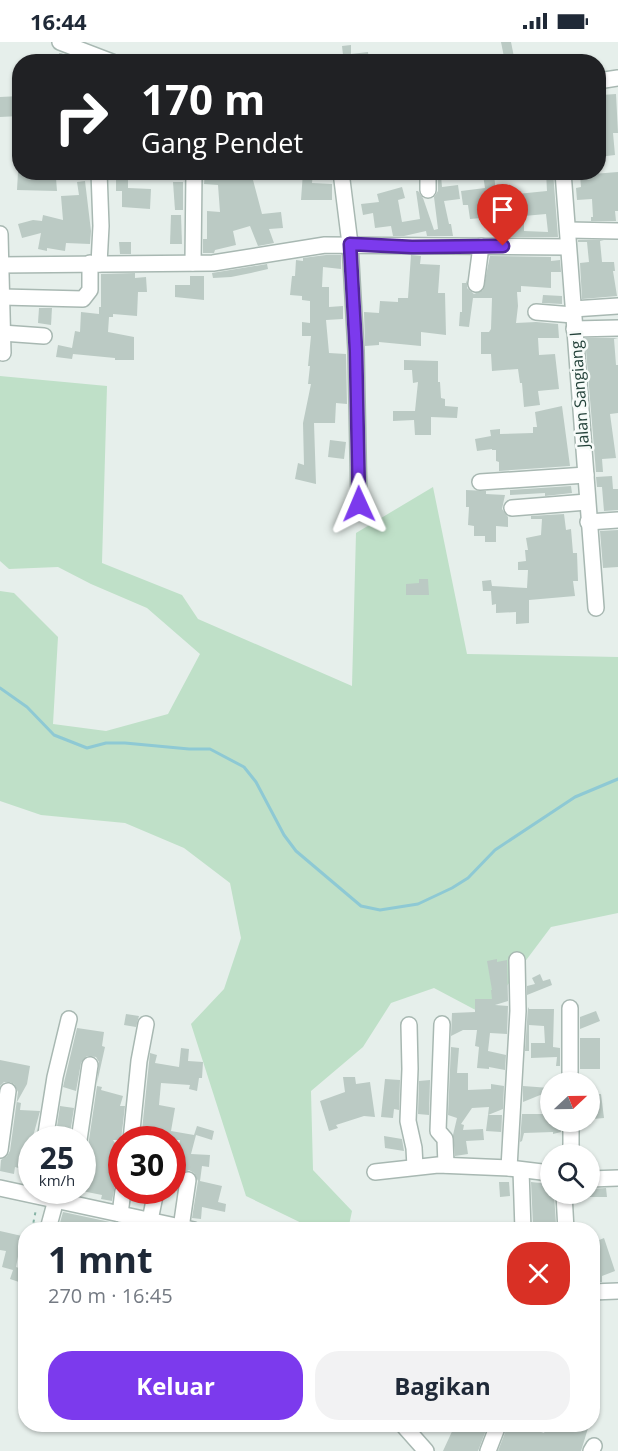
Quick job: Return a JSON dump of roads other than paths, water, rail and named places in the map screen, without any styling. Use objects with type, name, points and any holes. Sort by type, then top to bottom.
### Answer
[{"type":"street","points":[[60,42],[90,54]]},
{"type":"street","points":[[2,297],[83,299],[90,290],[101,226],[99,180]]},
{"type":"street","points":[[193,263],[194,180]]},
{"type":"street","points":[[342,180],[350,244],[356,351],[359,504]]},
{"type":"street","points":[[428,180],[428,190]]},
{"type":"street","name":"Jalan Sangiang I","points":[[564,180],[596,608]]},
{"type":"street","points":[[568,230],[618,231]]},
{"type":"street","points":[[0,234],[3,353]]},
{"type":"street","points":[[1,265],[213,263],[305,247],[350,244],[412,247],[568,247]]},
{"type":"street","points":[[476,284],[482,246]]},
{"type":"street","points":[[573,318],[618,306]]},
{"type":"street","points":[[536,312],[618,328]]},
{"type":"street","points":[[2,333],[44,336]]},
{"type":"street","points":[[480,482],[585,476]]},
{"type":"street","points":[[512,508],[587,502]]},
{"type":"street","points":[[588,522],[618,520]]},
{"type":"street","points":[[517,960],[516,1169],[522,1222]]},
{"type":"street","points":[[570,1008],[570,1072]]},
{"type":"street","points":[[47,1126],[55,1077],[69,1019]]},
{"type":"street","points":[[132,1126],[139,1061],[146,1024]]},
{"type":"street","points":[[442,1024],[438,1131],[445,1139],[446,1165]]},
{"type":"street","points":[[409,1025],[408,1122],[414,1148],[415,1167]]},
{"type":"street","points":[[81,1126],[90,1065]]},
{"type":"street","points":[[0,1150],[8,1091]]},
{"type":"street","points":[[375,1172],[446,1165],[540,1172]]},
{"type":"street","points":[[600,1179],[618,1178]]},
{"type":"street","points":[[188,1180],[188,1222]]},
{"type":"street","points":[[0,1188],[18,1191]]},
{"type":"street","points":[[90,1204],[139,1222]]},
{"type":"street","points":[[131,1204],[143,1222]]},
{"type":"street","points":[[145,1222],[151,1204]]},
{"type":"street","points":[[565,1204],[566,1222]]},
{"type":"street","points":[[50,1222],[54,1207]]},
{"type":"street","points":[[600,1292],[618,1291]]},
{"type":"street","points":[[409,1432],[426,1451]]},
{"type":"street","points":[[488,1451],[495,1432]]},
{"type":"waterway","points":[[0,688],[27,707],[54,735],[87,748],[106,743],[125,743],[210,749],[244,767],[256,782],[284,835],[296,851],[361,906],[380,910],[418,904],[452,888],[468,878],[495,850],[575,797],[618,779]]}]
